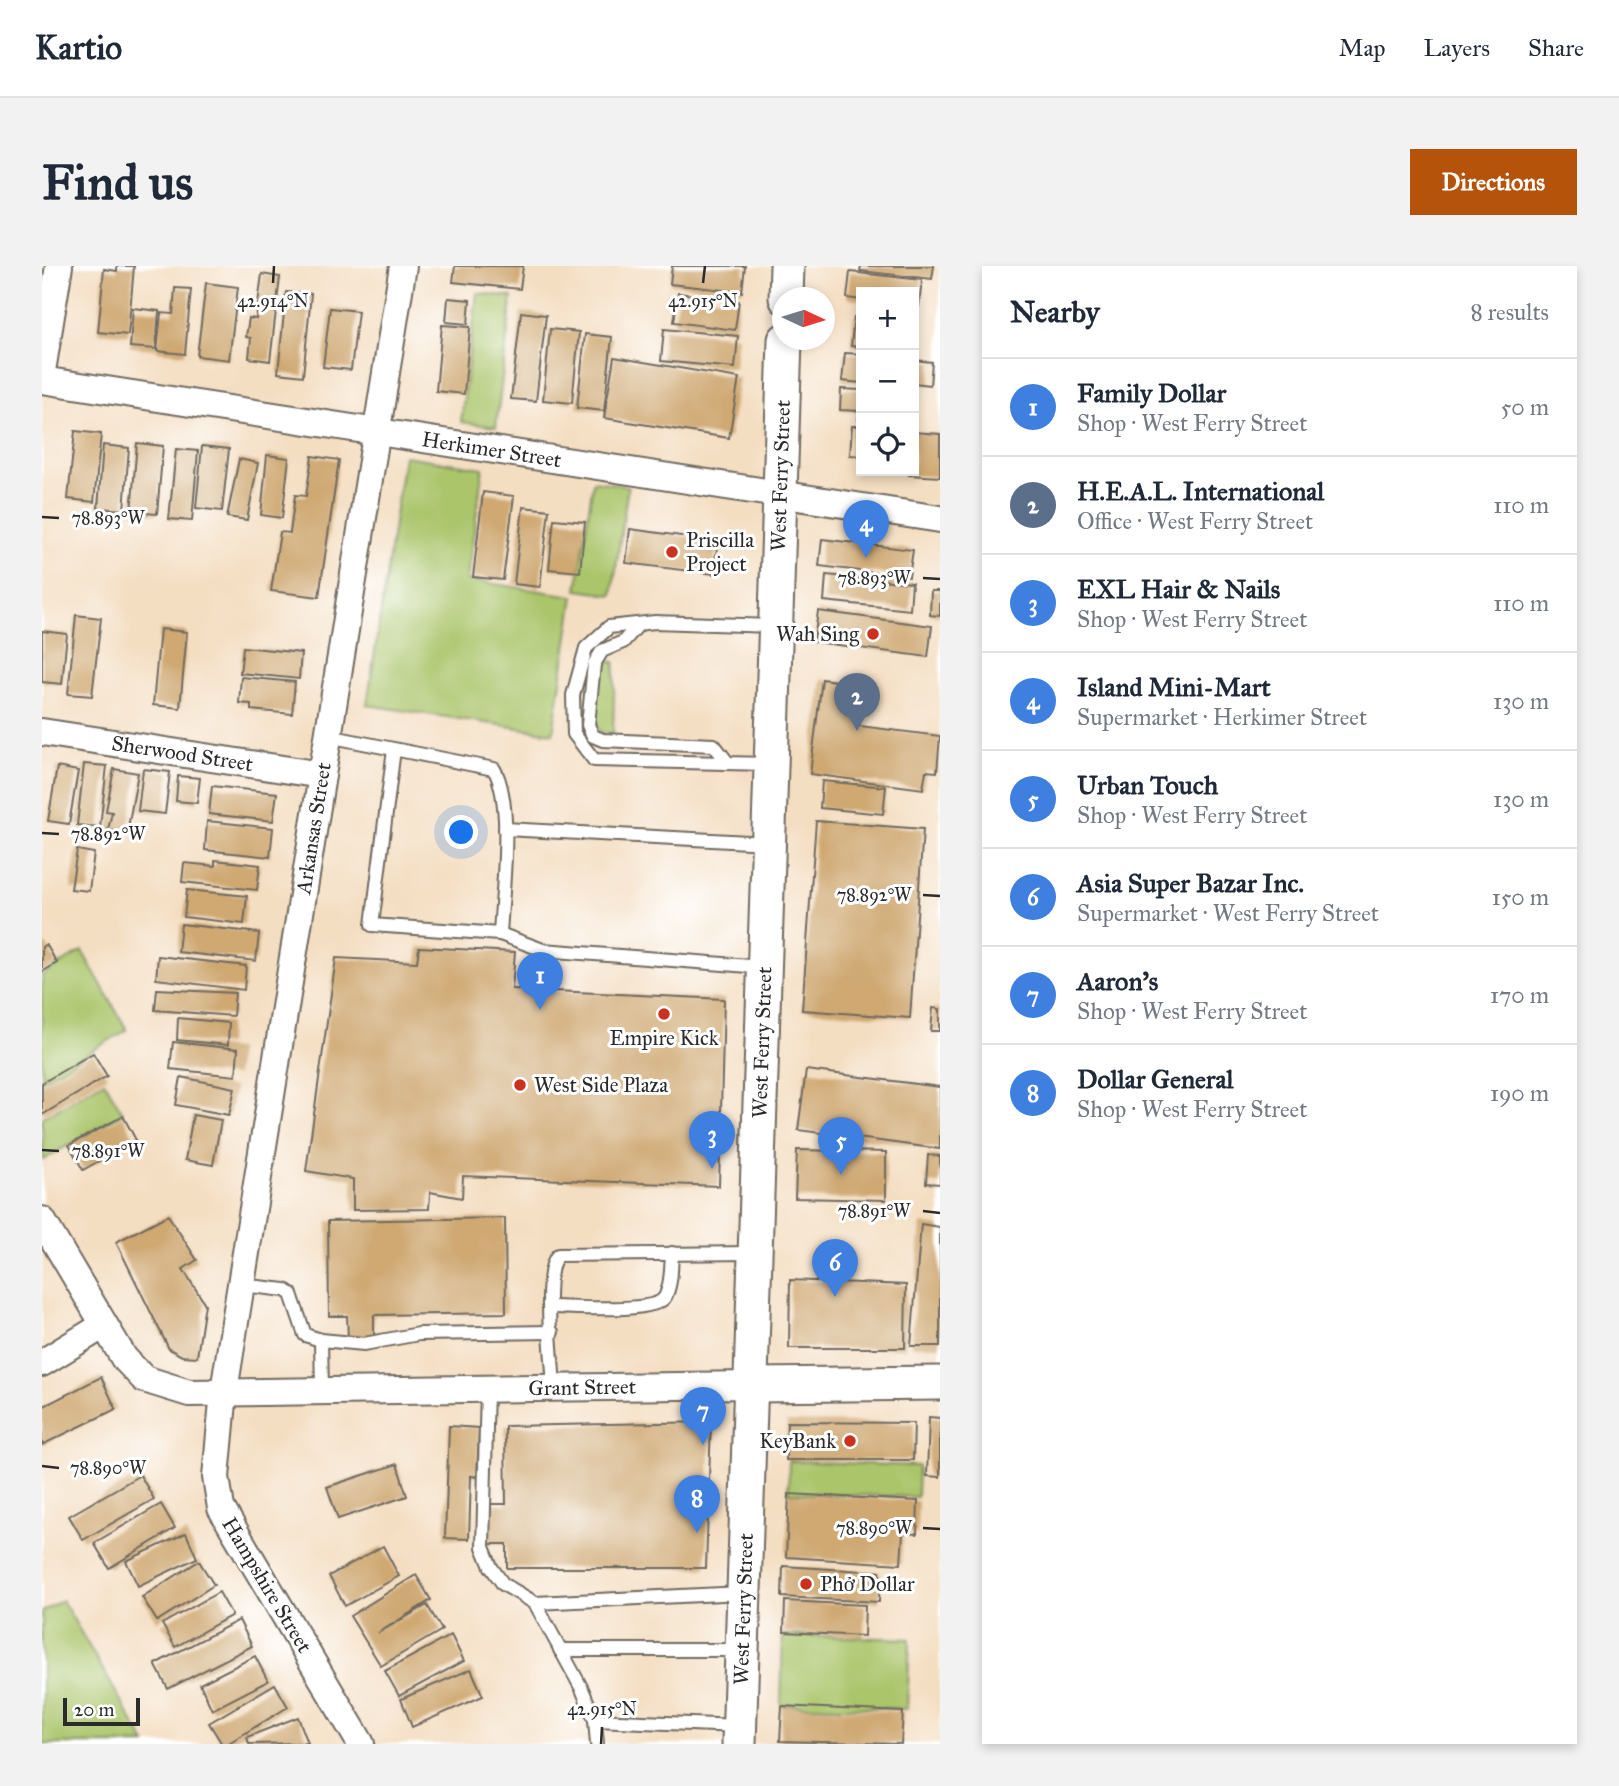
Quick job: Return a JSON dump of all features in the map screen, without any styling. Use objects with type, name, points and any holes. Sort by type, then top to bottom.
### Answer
[{"type":"street","points":[[42,371],[59,266]]},
{"type":"street","name":"Arkansas Street","points":[[224,1391],[403,266]]},
{"type":"street","points":[[786,287],[787,266]]},
{"type":"street","name":"West Ferry Street","points":[[739,1735],[785,350]]},
{"type":"street","name":"Herkimer Street","points":[[42,380],[780,492],[940,519]]},
{"type":"street","name":"Sherwood Street","points":[[42,732],[322,775]]},
{"type":"street","points":[[42,1220],[124,1359],[144,1379],[189,1393],[224,1391]]},
{"type":"street","points":[[42,1363],[104,1325]]},
{"type":"street","name":"Grant Street","points":[[224,1391],[940,1383]]},
{"type":"street","name":"Hampshire Street","points":[[224,1391],[216,1477],[221,1508],[362,1744]]},
{"type":"lane","points":[[771,764],[594,760],[574,734],[573,695],[586,648],[609,627],[639,624],[775,626]]},
{"type":"lane","points":[[639,624],[623,642],[602,651],[594,664],[588,725],[593,736],[603,740],[714,745],[728,763]]},
{"type":"lane","points":[[328,736],[494,769],[500,780],[505,830],[500,934]]},
{"type":"lane","points":[[394,748],[372,925],[500,934],[542,950],[764,967]]},
{"type":"lane","points":[[505,830],[768,843]]},
{"type":"lane","points":[[551,1307],[642,1307],[659,1303],[664,1298],[668,1285],[672,1253]]},
{"type":"lane","points":[[554,1387],[550,1277],[554,1259],[558,1255],[754,1253]]},
{"type":"lane","points":[[241,1285],[285,1290],[291,1294],[305,1335],[321,1340],[364,1344],[398,1340],[419,1334],[552,1332]]},
{"type":"lane","points":[[321,1340],[322,1390]]},
{"type":"lane","points":[[487,1388],[483,1547],[491,1567],[503,1584],[535,1603],[582,1689],[595,1720],[597,1744]]},
{"type":"lane","points":[[535,1603],[743,1593]]},
{"type":"lane","points":[[560,1650],[741,1650]]},
{"type":"lane","points":[[595,1720],[739,1735]]},
{"type":"green space","points":[[477,293],[512,297],[496,427],[461,422]]},
{"type":"green space","points":[[404,456],[483,468],[467,580],[574,596],[553,733],[367,705]]},
{"type":"green space","points":[[593,481],[628,486],[612,595],[577,590]]},
{"type":"green space","points":[[603,661],[615,662],[613,733],[601,733],[593,720]]},
{"type":"green space","points":[[82,951],[127,1030],[42,1080],[42,975]]},
{"type":"green space","points":[[104,1081],[123,1113],[43,1160],[42,1118]]},
{"type":"green space","points":[[789,1461],[918,1466],[917,1497],[788,1493]]},
{"type":"green space","points":[[62,1600],[146,1744],[42,1744],[42,1612]]},
{"type":"green space","points":[[783,1635],[910,1639],[907,1709],[781,1705]]},
{"type":"building","points":[[117,266],[134,266],[128,335],[98,332],[104,269],[117,271]]},
{"type":"building","points":[[455,266],[523,266],[520,289],[453,282]]},
{"type":"building","points":[[672,266],[745,266],[742,292],[670,284]]},
{"type":"building","points":[[861,266],[934,266],[932,279],[860,271]]},
{"type":"building","points":[[850,272],[922,280],[919,306],[919,287],[856,287],[856,299],[847,298]]},
{"type":"building","points":[[262,274],[280,277],[270,361],[249,358],[251,338],[246,337],[249,318],[256,319]]},
{"type":"building","points":[[206,283],[238,287],[229,360],[197,356]]},
{"type":"building","points":[[175,288],[191,289],[185,354],[157,351],[161,313],[173,314]]},
{"type":"building","points":[[286,292],[311,294],[303,376],[278,373]]},
{"type":"building","points":[[678,293],[739,301],[735,330],[674,322]]},
{"type":"building","points":[[448,298],[470,300],[468,324],[446,322]]},
{"type":"building","points":[[133,308],[159,311],[156,349],[130,347]]},
{"type":"building","points":[[330,308],[358,311],[351,370],[323,367]]},
{"type":"building","points":[[521,312],[546,315],[536,401],[511,399]]},
{"type":"building","points":[[854,317],[856,346],[851,346]]},
{"type":"building","points":[[442,325],[470,327],[464,394],[436,391]]},
{"type":"building","points":[[550,329],[579,332],[572,403],[543,400]]},
{"type":"building","points":[[664,329],[738,336],[735,368],[661,361]]},
{"type":"building","points":[[585,334],[612,337],[604,411],[577,408]]},
{"type":"building","points":[[845,353],[856,354],[856,382],[842,381]]},
{"type":"building","points":[[614,357],[739,378],[729,438],[604,418]]},
{"type":"building","points":[[919,361],[932,362],[930,385],[919,384]]},
{"type":"building","points":[[841,389],[856,390],[856,411],[840,410]]},
{"type":"building","points":[[852,426],[856,426],[856,456],[850,455]]},
{"type":"building","points":[[75,431],[101,434],[94,502],[68,499]]},
{"type":"building","points":[[919,432],[940,434],[940,477],[919,476]]},
{"type":"building","points":[[137,443],[163,446],[157,514],[131,512]]},
{"type":"building","points":[[103,445],[129,448],[124,510],[98,508]]},
{"type":"building","points":[[202,446],[229,449],[222,511],[196,508]]},
{"type":"building","points":[[176,449],[198,451],[192,521],[169,519]]},
{"type":"building","points":[[267,455],[289,458],[282,518],[261,515]]},
{"type":"building","points":[[312,456],[339,460],[319,597],[271,591],[280,532],[290,533],[295,495],[306,496]]},
{"type":"building","points":[[239,459],[258,463],[247,520],[227,517]]},
{"type":"building","points":[[483,492],[514,496],[503,580],[473,577]]},
{"type":"building","points":[[523,507],[549,510],[540,587],[514,584]]},
{"type":"building","points":[[554,519],[585,522],[580,572],[549,569]]},
{"type":"building","name":"Priscilla Project","points":[[630,529],[718,541],[713,574],[626,563]]},
{"type":"building","points":[[822,539],[913,550],[909,577],[819,566]]},
{"type":"building","points":[[826,575],[912,583],[910,610],[824,601]]},
{"type":"building","points":[[931,591],[940,591],[940,616],[930,615]]},
{"type":"building","name":"Wah Sing","points":[[818,611],[932,626],[928,657],[814,642]]},
{"type":"building","points":[[76,615],[101,618],[92,696],[68,694]]},
{"type":"building","points":[[160,629],[187,632],[180,708],[153,705]]},
{"type":"building","points":[[42,631],[67,634],[62,684],[42,682]]},
{"type":"building","points":[[243,647],[301,653],[299,679],[240,673]]},
{"type":"building","points":[[241,677],[295,682],[292,714],[251,710],[251,704],[239,703]]},
{"type":"building","points":[[822,679],[864,685],[859,726],[940,736],[937,772],[926,771],[923,789],[810,774]]},
{"type":"building","points":[[84,764],[107,766],[100,827],[77,825]]},
{"type":"building","points":[[57,767],[78,771],[69,824],[48,821]]},
{"type":"building","points":[[114,769],[138,773],[127,833],[108,830],[112,812],[106,811]]},
{"type":"building","points":[[143,769],[170,772],[165,814],[138,811]]},
{"type":"building","points":[[178,776],[200,778],[197,803],[176,801]]},
{"type":"building","points":[[822,781],[886,787],[883,814],[820,808]]},
{"type":"building","points":[[212,786],[277,793],[273,821],[209,814]]},
{"type":"building","points":[[207,821],[273,828],[270,857],[205,850]]},
{"type":"building","points":[[816,821],[923,829],[910,1018],[802,1010]]},
{"type":"building","points":[[77,850],[94,853],[89,891],[71,889]]},
{"type":"building","points":[[215,860],[260,865],[257,890],[182,882],[184,863],[215,866]]},
{"type":"building","points":[[187,890],[247,896],[244,924],[184,917]]},
{"type":"building","points":[[181,924],[259,933],[256,961],[178,952]]},
{"type":"building","points":[[46,944],[57,963],[42,972],[42,947]]},
{"type":"building","name":"West Side Plaza","points":[[419,947],[515,952],[512,989],[724,999],[719,1186],[463,1176],[462,1198],[430,1192],[429,1209],[353,1210],[353,1179],[306,1171],[336,958],[417,962]]},
{"type":"building","points":[[158,956],[246,966],[244,990],[156,979]]},
{"type":"building","points":[[157,989],[235,993],[233,1016],[155,1010]]},
{"type":"building","points":[[933,1008],[940,1009],[940,1031],[931,1031]]},
{"type":"building","points":[[178,1018],[229,1023],[228,1045],[177,1040]]},
{"type":"building","points":[[173,1042],[238,1049],[236,1076],[170,1069]]},
{"type":"building","points":[[93,1053],[107,1076],[42,1115],[42,1083]]},
{"type":"building","points":[[806,1070],[940,1087],[940,1149],[798,1130]]},
{"type":"building","points":[[181,1077],[235,1088],[229,1115],[176,1105]]},
{"type":"building","points":[[193,1115],[221,1120],[213,1165],[185,1160]]},
{"type":"building","points":[[123,1116],[136,1140],[83,1170],[69,1145]]},
{"type":"building","points":[[797,1150],[886,1152],[886,1200],[795,1198]]},
{"type":"building","points":[[928,1155],[940,1156],[940,1184],[926,1183]]},
{"type":"building","points":[[168,1215],[197,1260],[183,1269],[205,1304],[197,1357],[182,1356],[169,1349],[116,1242]]},
{"type":"building","points":[[505,1218],[506,1313],[374,1315],[374,1337],[348,1337],[347,1316],[329,1316],[328,1221]]},
{"type":"building","points":[[921,1224],[940,1227],[940,1346],[911,1346]]},
{"type":"building","points":[[790,1280],[906,1285],[905,1348],[789,1348]]},
{"type":"building","points":[[101,1377],[116,1409],[42,1445],[42,1407]]},
{"type":"building","points":[[929,1417],[940,1418],[940,1477],[927,1476]]},
{"type":"building","points":[[711,1422],[706,1568],[507,1568],[507,1544],[489,1544],[489,1504],[506,1504],[505,1426]]},
{"type":"building","name":"KeyBank","points":[[787,1422],[914,1423],[913,1460],[786,1460]]},
{"type":"building","points":[[449,1426],[479,1428],[477,1477],[471,1476],[469,1539],[445,1538]]},
{"type":"building","points":[[397,1464],[407,1496],[338,1519],[327,1487]]},
{"type":"building","points":[[140,1475],[154,1499],[83,1540],[69,1516]]},
{"type":"building","points":[[789,1494],[918,1501],[917,1534],[903,1533],[901,1564],[786,1557]]},
{"type":"building","points":[[161,1504],[175,1528],[109,1568],[94,1543]]},
{"type":"building","points":[[186,1533],[197,1558],[138,1586],[126,1561]]},
{"type":"building","points":[[383,1546],[399,1576],[345,1606],[329,1576]]},
{"type":"building","points":[[199,1561],[214,1585],[157,1621],[142,1597]]},
{"type":"building","points":[[783,1566],[880,1572],[879,1602],[782,1597]]},
{"type":"building","points":[[416,1575],[431,1600],[378,1633],[427,1605],[442,1630],[381,1666],[350,1616]]},
{"type":"building","points":[[219,1592],[232,1615],[175,1647],[162,1624]]},
{"type":"building","points":[[785,1601],[865,1605],[864,1636],[784,1632]]},
{"type":"building","points":[[239,1620],[252,1646],[168,1689],[155,1664]]},
{"type":"building","points":[[451,1635],[464,1661],[399,1696],[385,1671]]},
{"type":"building","points":[[255,1656],[268,1681],[212,1710],[200,1684]]},
{"type":"building","points":[[471,1669],[483,1696],[412,1727],[401,1699]]},
{"type":"building","points":[[275,1684],[288,1707],[227,1744],[222,1744],[209,1723]]},
{"type":"building","points":[[782,1706],[903,1712],[901,1744],[780,1741]]},
{"type":"building","points":[[298,1717],[308,1743],[249,1744],[247,1737]]},
{"type":"place","name":"Priscilla Project","points":[[672,552]]},
{"type":"place","name":"Island Mini-Mart","points":[[866,558]]},
{"type":"place","name":"Wah Sing","points":[[873,634]]},
{"type":"place","name":"H.E.A.L. International","points":[[857,731]]},
{"type":"place","name":"Family Dollar","points":[[540,1010]]},
{"type":"place","name":"Empire Kick","points":[[664,1014]]},
{"type":"place","name":"West Side Plaza","points":[[520,1085]]},
{"type":"place","name":"EXL Hair & Nails","points":[[712,1169]]},
{"type":"place","name":"Urban Touch","points":[[841,1175]]},
{"type":"place","name":"Asia Super Bazar Inc.","points":[[835,1297]]},
{"type":"place","name":"KeyBank","points":[[850,1441]]},
{"type":"place","name":"Aaron's","points":[[703,1445]]},
{"type":"place","name":"Dollar General","points":[[697,1533]]},
{"type":"place","name":"Phở Dollar","points":[[806,1584]]}]
